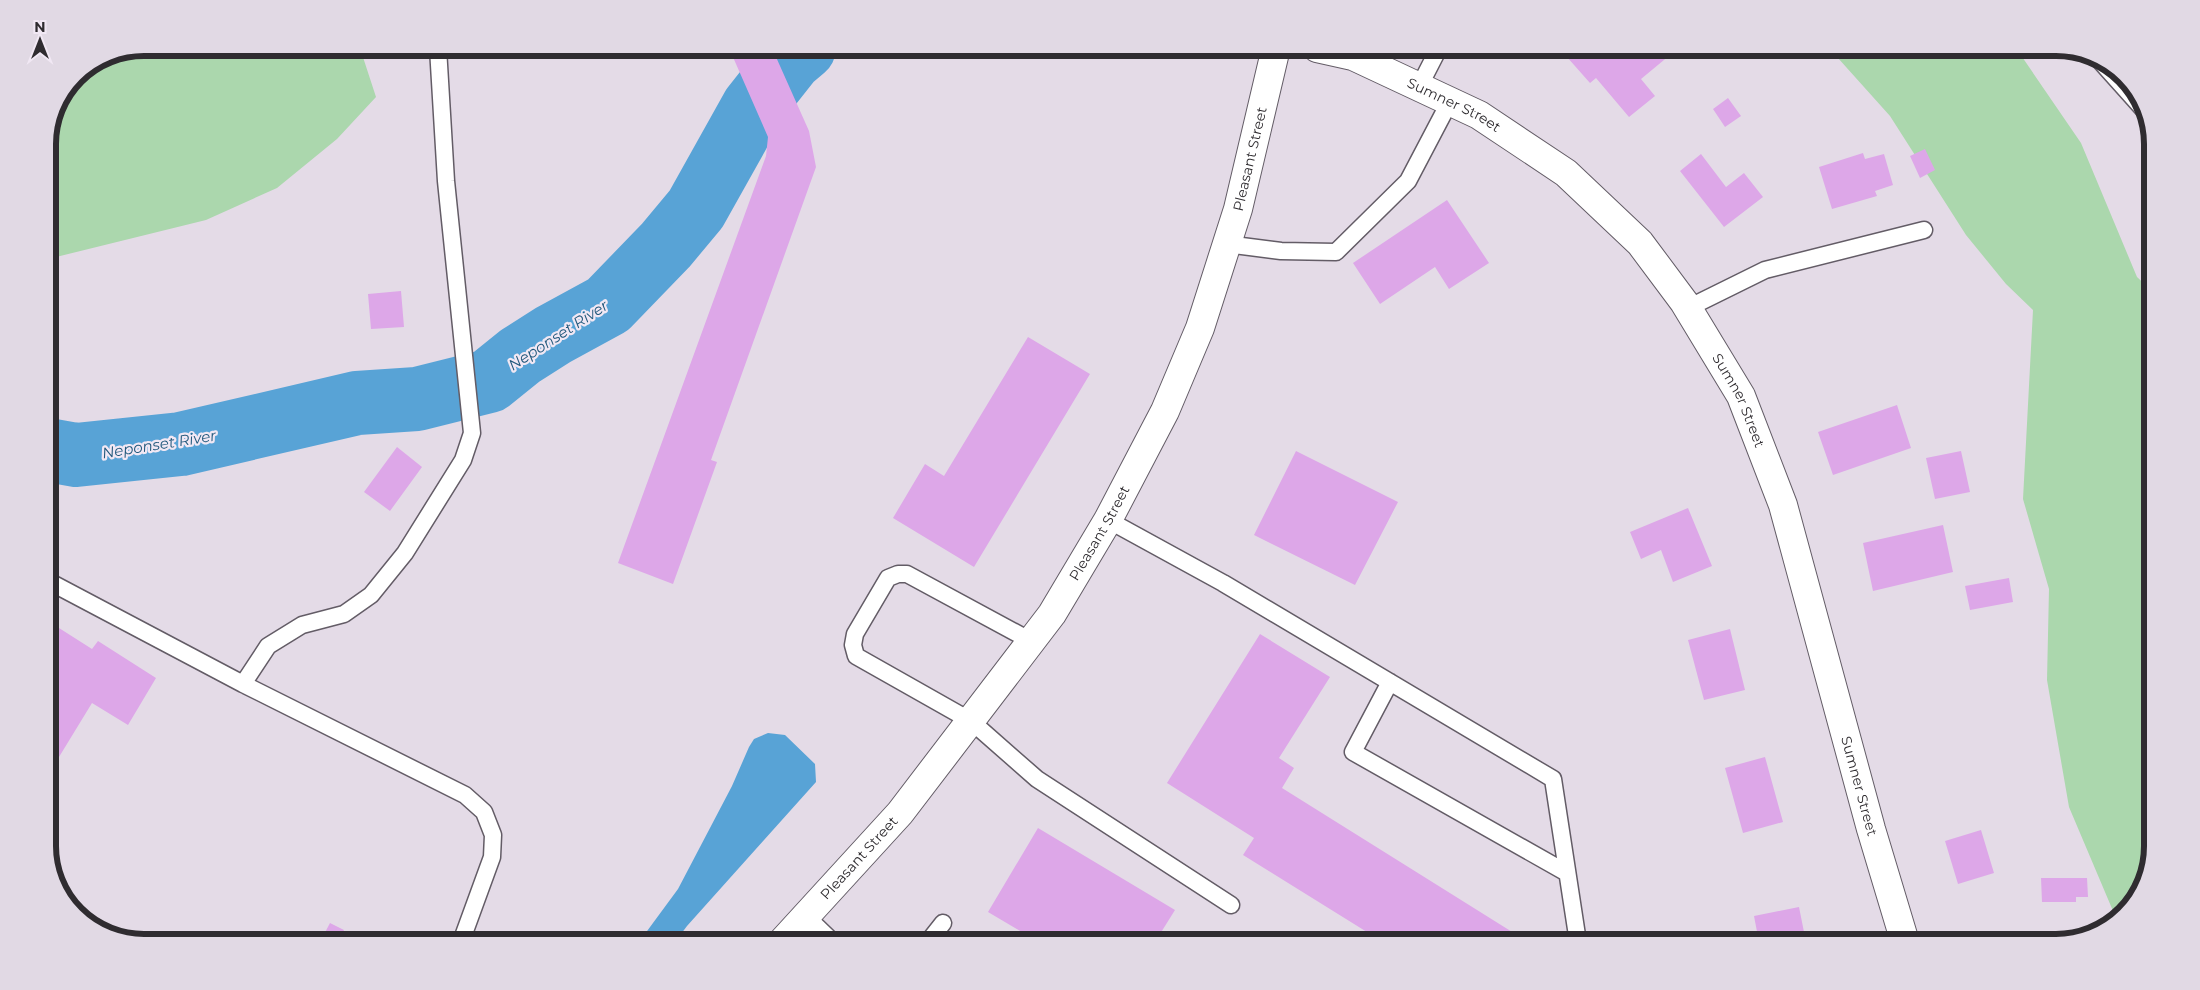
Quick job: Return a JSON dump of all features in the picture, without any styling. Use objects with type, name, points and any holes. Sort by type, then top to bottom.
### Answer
[{"type":"street","name":"Pleasant Street","points":[[789,934],[900,813],[971,721],[1052,614],[1108,520],[1165,412],[1200,328],[1238,209],[1274,56]]},
{"type":"street","name":"Sumner Street","points":[[1353,56],[1479,114],[1566,173],[1640,243],[1688,308],[1741,396],[1783,505],[1871,829],[1903,934]]},
{"type":"lane","points":[[243,684],[268,646],[302,625],[344,614],[370,595],[404,553],[463,460],[472,433],[446,181],[438,56]]},
{"type":"lane","points":[[1419,87],[1435,56]]},
{"type":"lane","points":[[1226,244],[1281,251],[1336,252],[1408,181],[1450,101]]},
{"type":"lane","points":[[1688,308],[1765,270],[1924,230]]},
{"type":"lane","points":[[1108,520],[1223,582],[1553,779],[1577,934]]},
{"type":"lane","points":[[1031,640],[906,574],[898,574],[888,578],[855,634],[853,645],[856,656],[971,721],[1037,779],[1231,905]]},
{"type":"lane","points":[[56,585],[243,684],[465,795],[484,812],[493,835],[492,857],[464,934]]},
{"type":"lane","points":[[1390,682],[1353,752],[1567,872]]},
{"type":"lane","points":[[806,916],[825,934]]},
{"type":"lane","points":[[935,934],[943,924]]},
{"type":"green space","points":[[138,56],[363,56],[376,97],[337,139],[277,188],[206,220],[56,257],[56,138],[59,121],[65,105],[78,86],[95,71],[110,63]]},
{"type":"green space","points":[[1836,56],[2021,56],[2081,143],[2137,277],[2144,284],[2144,846],[2142,863],[2135,885],[2114,912],[2069,807],[2047,680],[2049,589],[2023,499],[2033,310],[2006,284],[1966,235],[1890,116]]},
{"type":"water","points":[[768,733],[785,735],[815,764],[816,782],[681,934],[645,934],[678,889],[732,786],[754,739]]},
{"type":"building","points":[[733,56],[776,56],[809,131],[816,167],[711,460],[717,462],[673,584],[618,563],[766,156],[768,137]]},
{"type":"building","points":[[1566,56],[1669,56],[1641,79],[1655,96],[1629,117],[1596,78],[1590,83]]},
{"type":"building","points":[[1728,98],[1741,116],[1725,127],[1713,109]]},
{"type":"building","points":[[1925,149],[1935,170],[1920,178],[1910,156]]},
{"type":"building","points":[[1863,153],[1865,159],[1884,154],[1893,185],[1875,191],[1877,196],[1832,209],[1819,167]]},
{"type":"building","points":[[1701,154],[1726,187],[1744,173],[1763,197],[1724,227],[1680,171]]},
{"type":"building","points":[[1447,200],[1489,263],[1449,289],[1435,267],[1380,304],[1353,263]]},
{"type":"building","points":[[401,291],[404,327],[371,329],[368,294]]},
{"type":"building","points":[[1028,337],[1090,374],[974,567],[893,518],[925,464],[944,476]]},
{"type":"building","points":[[1897,405],[1911,448],[1833,475],[1818,432]]},
{"type":"building","points":[[397,447],[422,467],[390,511],[364,492]]},
{"type":"building","points":[[1296,451],[1398,502],[1355,585],[1254,535]]},
{"type":"building","points":[[1961,451],[1970,492],[1935,499],[1926,458]]},
{"type":"building","points":[[1688,508],[1712,566],[1673,582],[1661,550],[1641,559],[1630,532]]},
{"type":"building","points":[[1943,525],[1953,572],[1873,591],[1863,543]]},
{"type":"building","points":[[2009,578],[2013,602],[1970,610],[1965,586]]},
{"type":"building","points":[[56,626],[92,649],[98,641],[156,678],[128,725],[92,703],[56,762]]},
{"type":"building","points":[[1730,629],[1745,690],[1704,700],[1688,640]]},
{"type":"building","points":[[1260,634],[1330,677],[1279,758],[1294,768],[1282,788],[1515,934],[1370,934],[1243,855],[1254,838],[1167,783]]},
{"type":"building","points":[[1765,757],[1783,822],[1743,833],[1725,768]]},
{"type":"building","points":[[1038,828],[1175,910],[1160,934],[1025,934],[988,912]]},
{"type":"building","points":[[1981,830],[1994,873],[1958,884],[1945,841]]},
{"type":"building","points":[[2041,878],[2087,878],[2088,897],[2076,897],[2076,902],[2042,902]]},
{"type":"building","points":[[1799,907],[1804,934],[1757,934],[1754,916]]},
{"type":"building","points":[[330,923],[344,930],[342,934],[324,934]]},
{"type":"waterway","name":"Neponset River","points":[[56,451],[76,455],[181,444],[357,403],[417,399],[489,381],[520,356],[553,335],[608,305],[666,245],[696,209],[753,107],[795,56]]}]
